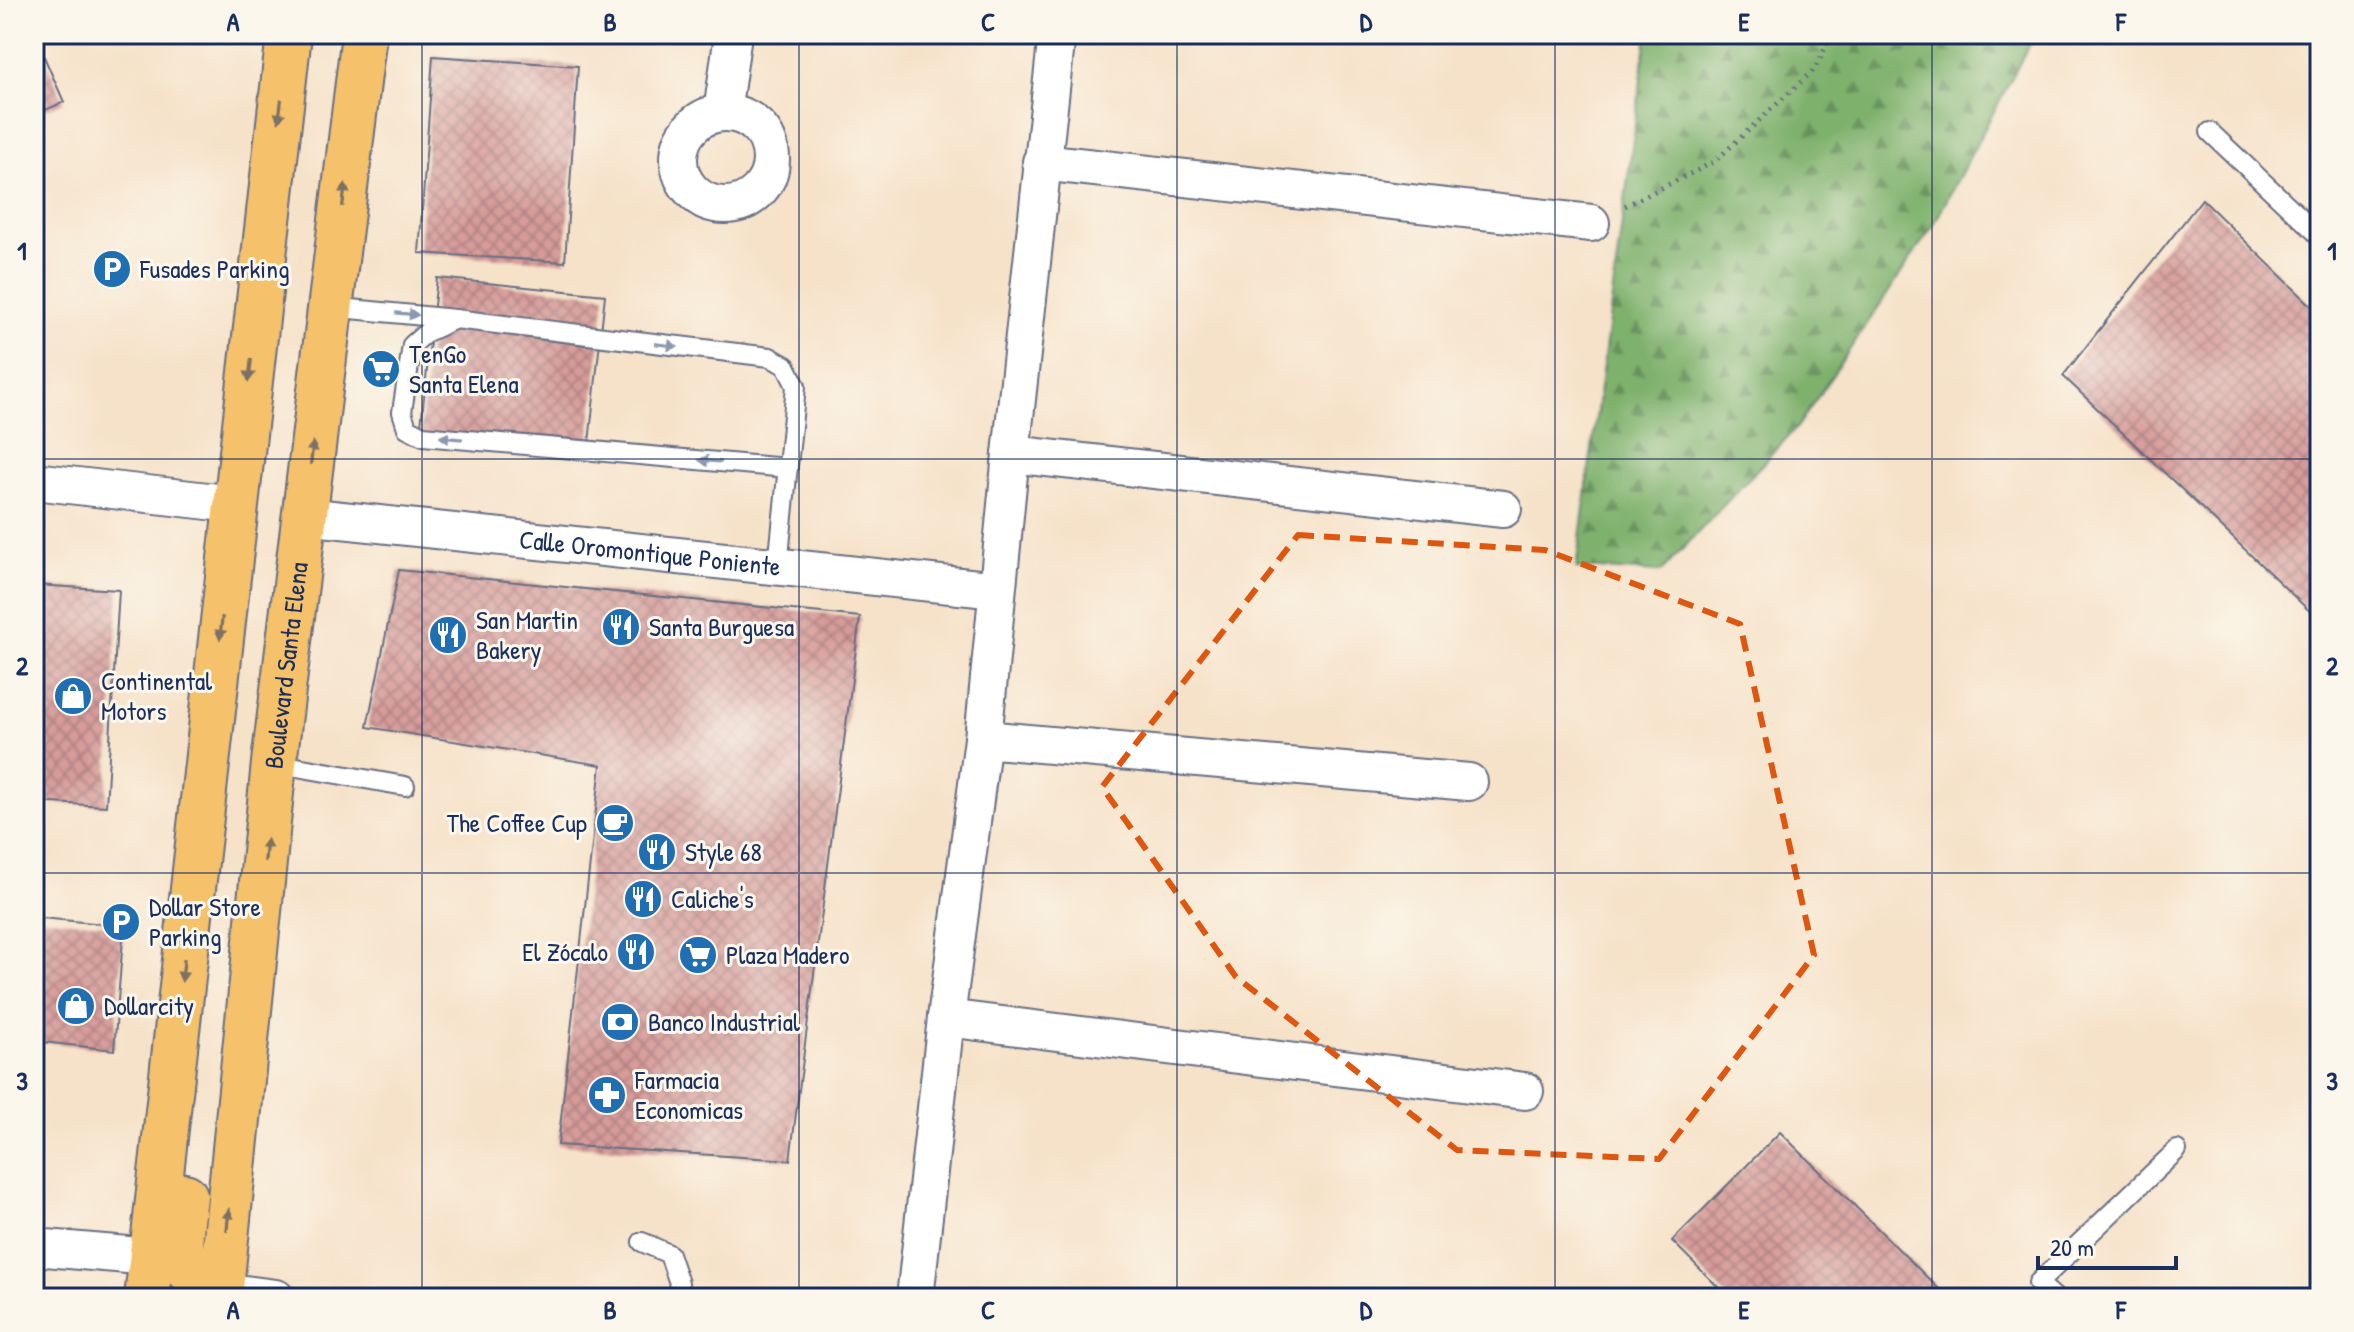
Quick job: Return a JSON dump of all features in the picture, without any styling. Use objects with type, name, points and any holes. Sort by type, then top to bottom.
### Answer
[{"type":"main road","points":[[149,1278],[289,34]]},
{"type":"main road","name":"Boulevard Santa Elena","points":[[206,1296],[364,34]]},
{"type":"main road","points":[[175,1036],[189,1053],[195,1070],[180,1246],[186,1266],[202,1285],[206,1296]]},
{"type":"main road","points":[[149,1278],[166,1266],[174,1276],[206,1296]]},
{"type":"street","points":[[722,113],[733,34]]},
{"type":"street","points":[[915,1298],[946,1018],[983,739],[1041,162],[1057,34]]},
{"type":"street","points":[[1041,162],[1591,223]]},
{"type":"street","points":[[1011,454],[1503,509]]},
{"type":"street","points":[[34,481],[234,504]]},
{"type":"street","name":"Calle Oromontique Poniente","points":[[304,516],[997,590]]},
{"type":"street","points":[[983,739],[1469,782]]},
{"type":"street","points":[[946,1018],[1525,1091]]},
{"type":"street","points":[[34,1247],[149,1278]]},
{"type":"street","points":[[206,1296],[276,1298]]},
{"type":"lane","points":[[2210,132],[2320,236]]},
{"type":"lane","points":[[330,307],[770,357],[786,366],[796,386],[778,566]]},
{"type":"lane","points":[[455,319],[427,332],[412,345],[402,412],[407,428],[423,436],[788,468]]},
{"type":"lane","points":[[274,763],[405,786]]},
{"type":"lane","points":[[2055,1298],[2038,1283],[2177,1150]]},
{"type":"lane","points":[[642,1242],[669,1254],[679,1283],[676,1298]]},
{"type":"path","points":[[1591,223],[1714,162],[1815,69],[1832,34]]},
{"type":"highlighted area","points":[[1298,535],[1545,550],[1740,624],[1814,955],[1659,1159],[1457,1150],[1236,977],[1102,787]]},
{"type":"green space","points":[[1647,34],[2035,34],[1933,226],[1798,426],[1661,572],[1576,568]]},
{"type":"building","points":[[34,34],[64,102],[34,115]]},
{"type":"building","points":[[433,56],[578,66],[565,262],[419,253]]},
{"type":"building","points":[[2202,199],[2320,314],[2320,621],[2063,376]]},
{"type":"building","points":[[437,278],[605,295],[588,452],[420,434]]},
{"type":"building","name":"Plaza Madero","points":[[399,570],[860,617],[790,1160],[558,1145],[601,765],[367,727]]},
{"type":"building","name":"Continental Motors","points":[[34,585],[119,590],[106,806],[34,802]]},
{"type":"building","name":"Dollarcity","points":[[41,918],[124,926],[114,1050],[34,1041],[34,970]]},
{"type":"building","points":[[1780,1132],[1948,1298],[1729,1298],[1672,1241]]},
{"type":"place","name":"Fusades Parking","points":[[112,269]]},
{"type":"place","name":"TenGo Santa Elena","points":[[381,369]]},
{"type":"place","name":"Santa Burguesa","points":[[621,627]]},
{"type":"place","name":"San Martin Bakery","points":[[448,635]]},
{"type":"place","name":"Continental Motors","points":[[73,696]]},
{"type":"place","name":"The Coffee Cup","points":[[615,823]]},
{"type":"place","name":"Style 68","points":[[657,852]]},
{"type":"place","name":"Caliche's","points":[[643,899]]},
{"type":"place","name":"Dollar Store Parking","points":[[121,922]]},
{"type":"place","name":"El Zócalo","points":[[636,952]]},
{"type":"place","name":"Plaza Madero","points":[[698,955]]},
{"type":"place","name":"Dollarcity","points":[[76,1006]]},
{"type":"place","name":"Banco Industrial","points":[[620,1022]]},
{"type":"place","name":"Farmacia Economicas","points":[[607,1095]]}]
